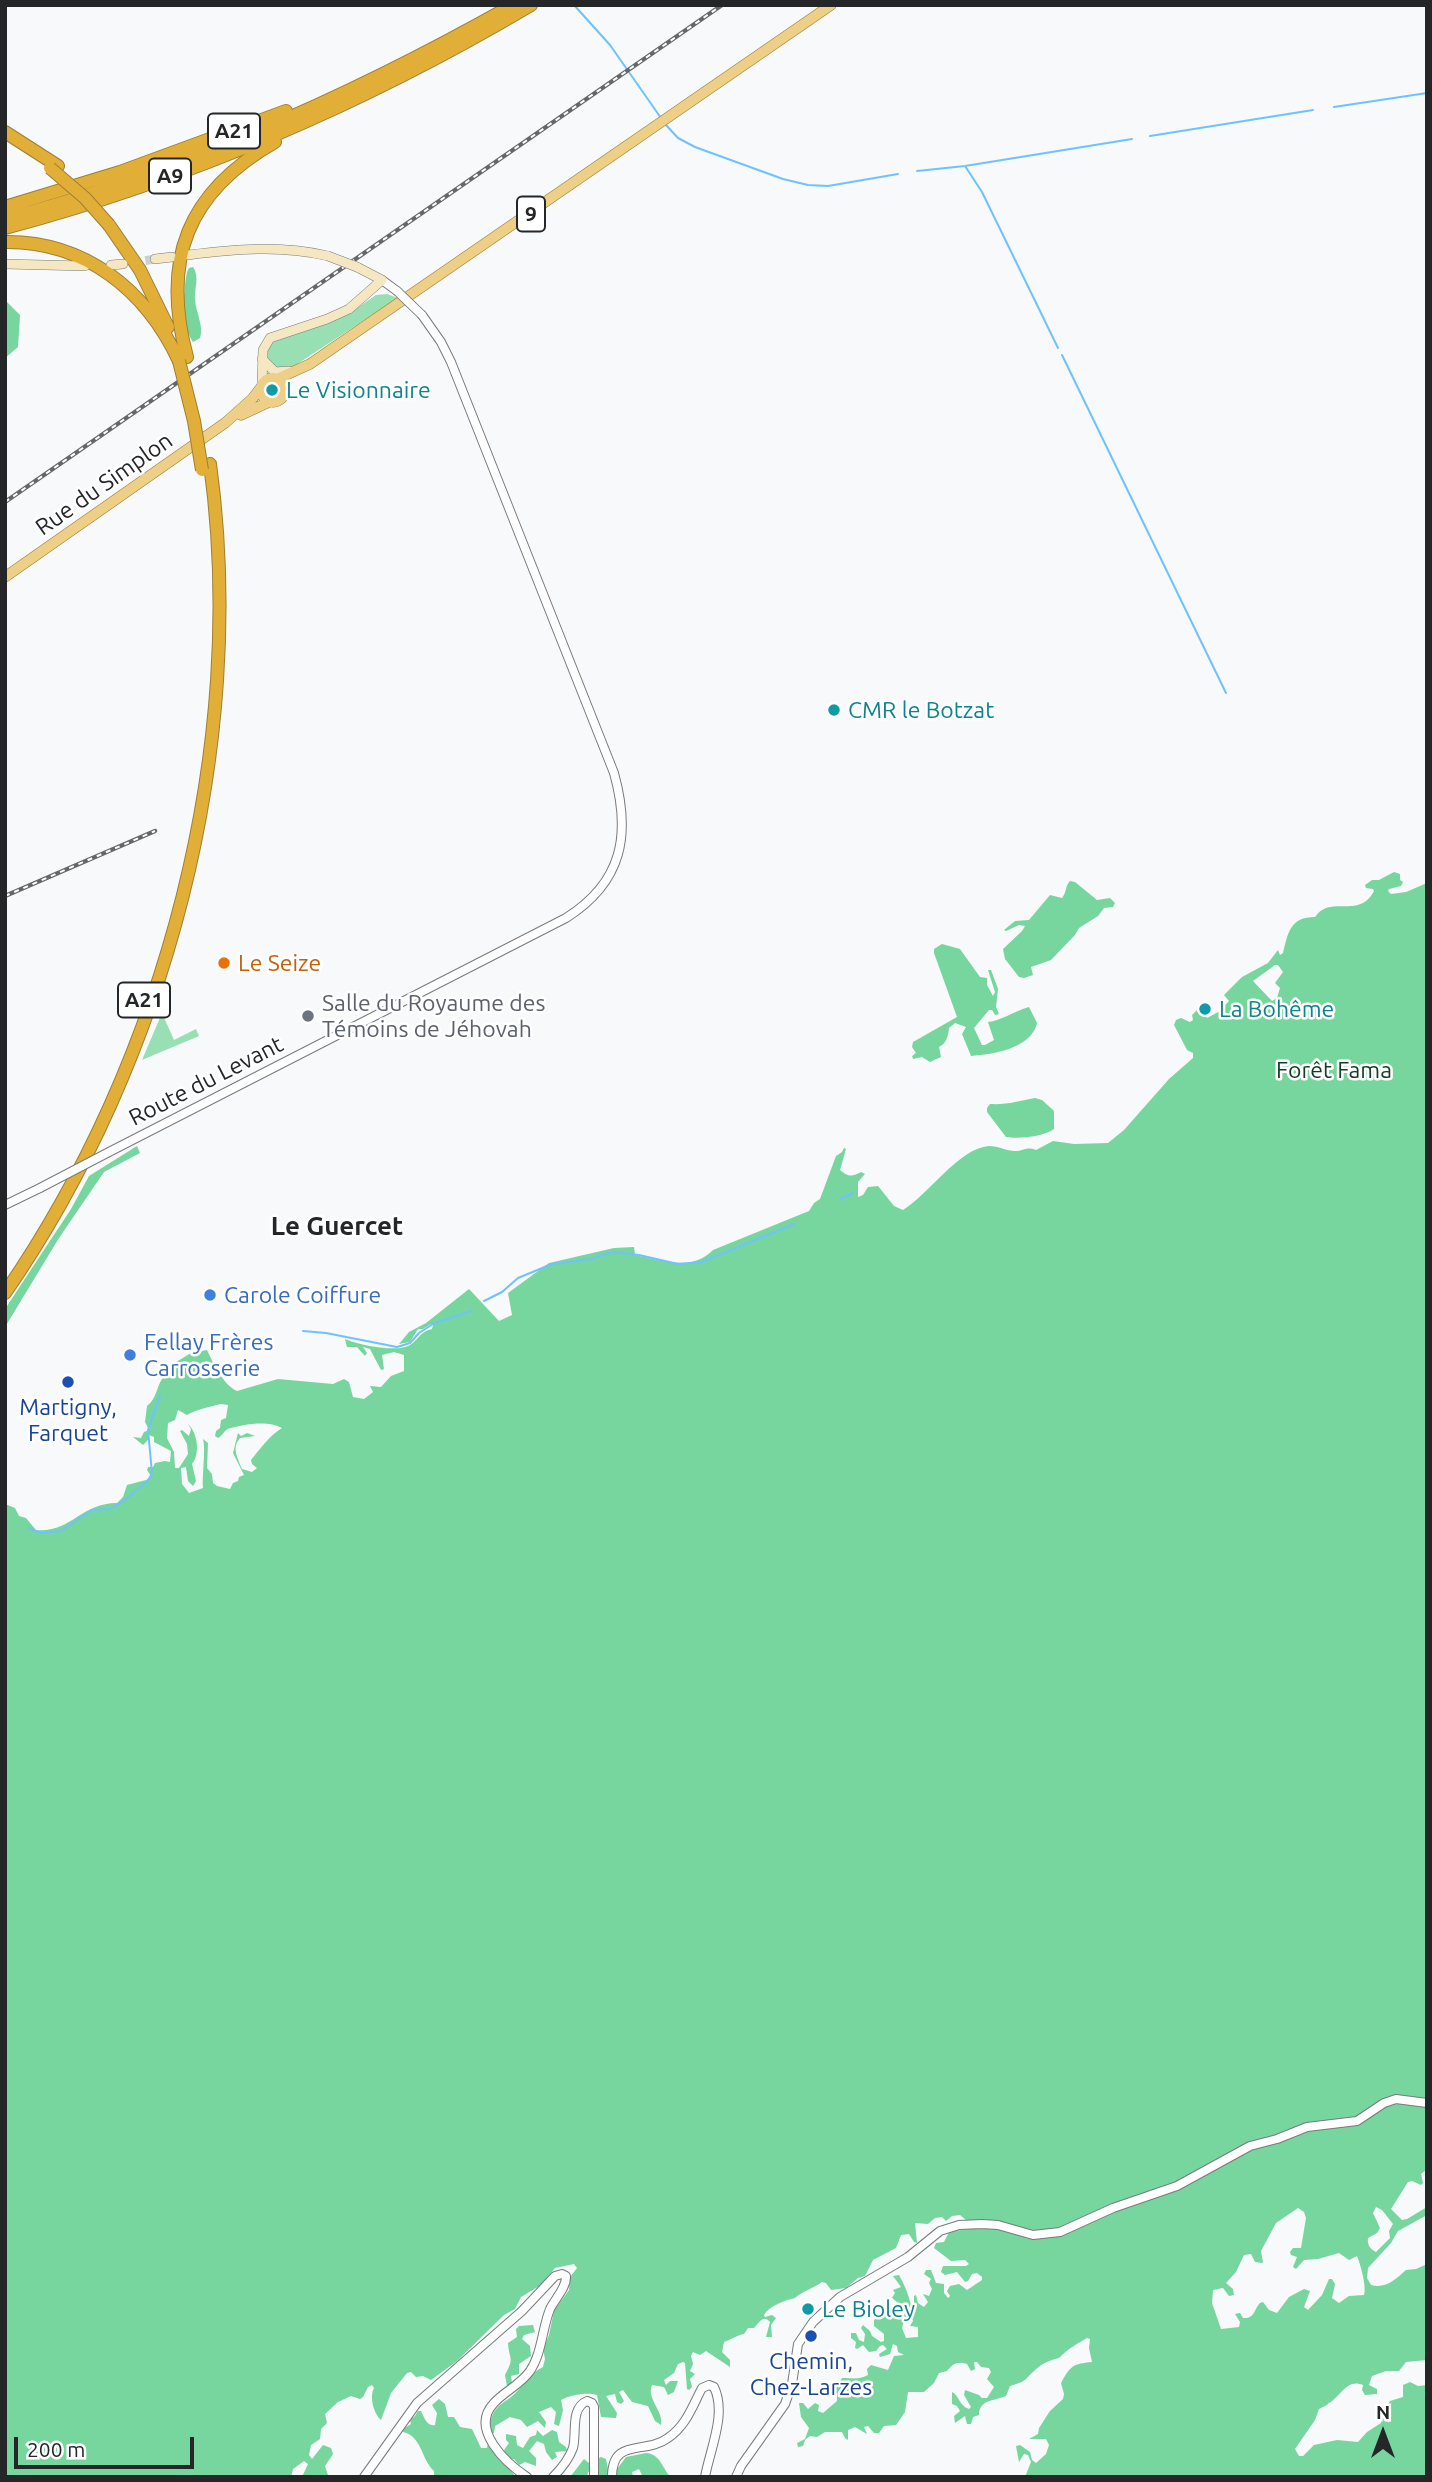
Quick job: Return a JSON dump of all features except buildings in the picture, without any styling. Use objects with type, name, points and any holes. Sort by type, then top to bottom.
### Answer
[{"type":"highway","name":"A9","points":[[5,219],[96,192],[194,158],[286,120],[376,78],[513,5]]},
{"type":"highway","name":"A9","points":[[5,228],[81,206],[174,174],[330,110],[430,61],[531,5]]},
{"type":"highway","name":"A21","points":[[5,207],[147,163],[376,78]]},
{"type":"highway","name":"A21","points":[[177,343],[179,267],[189,231],[204,203],[221,181],[246,160],[330,110]]},
{"type":"highway","name":"A21","points":[[5,132],[54,167],[113,224],[148,284],[177,343],[183,359],[206,467],[210,638],[197,809],[167,953],[123,1077],[70,1187],[5,1293]]},
{"type":"highway","name":"A21","points":[[5,140],[54,167]]},
{"type":"highway","name":"A21","points":[[5,242],[32,243],[56,248],[102,268],[121,281],[142,302],[177,343]]},
{"type":"highway","name":"A21","points":[[5,1278],[67,1175],[120,1062],[162,942],[193,829]]},
{"type":"main road","name":"9","points":[[262,386],[267,380],[310,364],[330,351],[831,5]]},
{"type":"main road","points":[[188,255],[273,249],[328,256],[366,271],[385,282],[349,309],[273,336],[264,347],[262,359],[262,395],[271,401]]},
{"type":"main road","points":[[155,259],[172,257]]},
{"type":"main road","points":[[5,264],[85,266]]},
{"type":"main road","points":[[111,265],[123,264]]},
{"type":"main road","points":[[262,359],[271,370],[283,373],[330,351]]},
{"type":"main road","points":[[262,359],[275,379],[283,384],[284,389]]},
{"type":"main road","name":"9","points":[[271,401],[281,398],[284,389],[310,364]]},
{"type":"main road","name":"Rue du Simplon","points":[[5,577],[225,423],[252,399],[262,386]]},
{"type":"main road","name":"Rue du Simplon","points":[[225,423],[271,401]]},
{"type":"street","name":"Route du Levant","points":[[5,1205],[537,934],[579,910],[596,894],[620,850],[623,809],[614,773],[451,362],[422,315],[385,282]]},
{"type":"street","points":[[736,2477],[785,2404],[792,2384],[798,2344],[813,2322],[840,2297],[908,2258],[938,2232],[959,2225],[982,2224],[998,2225],[1033,2235],[1060,2232],[1114,2208],[1177,2186],[1254,2144],[1281,2138],[1307,2127],[1357,2121],[1392,2099],[1427,2103]]},
{"type":"street","points":[[364,2477],[417,2403],[522,2311],[555,2276],[563,2274],[566,2276],[566,2282],[546,2319],[531,2368],[518,2384],[494,2403],[486,2419],[490,2441],[527,2477]]},
{"type":"street","points":[[612,2477],[613,2463],[617,2455],[628,2449],[654,2445],[671,2436],[688,2417],[702,2388],[711,2385],[716,2391],[718,2418],[705,2477]]},
{"type":"street","points":[[553,2477],[570,2455],[578,2409],[586,2401],[591,2402],[594,2407],[594,2477]]},
{"type":"green space","points":[[193,267],[196,279],[195,300],[201,329],[200,338],[193,342],[186,326],[184,299],[187,272]]},
{"type":"green space","points":[[387,294],[398,298],[288,370],[280,370],[268,360],[268,349],[274,340],[351,312],[376,295]]},
{"type":"green space","points":[[5,300],[20,315],[18,347],[5,358]]},
{"type":"green space","name":"Forêt Fama","points":[[1394,872],[1400,874],[1400,880],[1403,882],[1401,886],[1389,889],[1391,894],[1406,892],[1427,883],[1427,2169],[1421,2174],[1423,2183],[1421,2185],[1408,2182],[1391,2209],[1402,2220],[1427,2207],[1427,2215],[1398,2231],[1391,2243],[1368,2268],[1367,2278],[1371,2285],[1381,2286],[1406,2270],[1427,2264],[1427,2360],[1406,2362],[1399,2371],[1386,2371],[1372,2376],[1369,2385],[1377,2389],[1377,2394],[1365,2395],[1363,2385],[1357,2383],[1348,2386],[1319,2409],[1315,2420],[1295,2449],[1299,2456],[1303,2456],[1314,2445],[1337,2440],[1358,2442],[1381,2423],[1381,2416],[1390,2401],[1403,2397],[1403,2385],[1410,2382],[1418,2386],[1427,2385],[1427,2477],[1025,2477],[1031,2462],[1028,2455],[1024,2454],[1019,2462],[1016,2446],[1020,2445],[1030,2452],[1036,2463],[1046,2454],[1049,2445],[1046,2439],[1029,2439],[1038,2434],[1050,2411],[1063,2399],[1061,2383],[1070,2369],[1092,2362],[1090,2339],[1087,2338],[1059,2358],[1041,2365],[1024,2380],[1010,2386],[1006,2396],[985,2403],[979,2415],[973,2417],[971,2424],[967,2424],[965,2416],[955,2423],[954,2416],[960,2411],[952,2404],[952,2392],[963,2406],[969,2409],[971,2407],[964,2395],[965,2390],[987,2398],[994,2387],[987,2379],[991,2372],[977,2362],[974,2362],[975,2369],[971,2371],[967,2364],[954,2364],[947,2371],[939,2373],[934,2383],[924,2392],[908,2392],[905,2412],[896,2425],[884,2426],[879,2433],[874,2433],[868,2426],[864,2427],[867,2434],[855,2427],[848,2430],[848,2440],[842,2432],[825,2432],[817,2437],[810,2436],[803,2446],[798,2447],[797,2443],[805,2439],[809,2428],[801,2417],[799,2403],[803,2403],[808,2409],[815,2403],[819,2405],[818,2411],[823,2413],[837,2401],[837,2394],[833,2392],[842,2378],[868,2375],[867,2369],[871,2365],[888,2370],[894,2356],[904,2355],[898,2352],[897,2346],[893,2344],[890,2354],[880,2357],[879,2354],[887,2349],[883,2345],[876,2351],[869,2352],[863,2345],[857,2349],[851,2333],[856,2333],[859,2340],[864,2342],[865,2334],[861,2328],[863,2325],[872,2336],[884,2341],[884,2334],[874,2326],[874,2320],[888,2313],[904,2320],[902,2328],[906,2338],[918,2337],[918,2327],[910,2326],[913,2321],[910,2314],[907,2319],[904,2317],[905,2311],[900,2308],[898,2312],[894,2310],[897,2302],[892,2298],[895,2293],[893,2290],[901,2287],[893,2276],[899,2275],[911,2305],[914,2304],[916,2295],[918,2303],[924,2307],[928,2302],[923,2294],[929,2296],[932,2289],[929,2283],[931,2279],[924,2274],[926,2270],[931,2270],[936,2283],[944,2284],[944,2293],[948,2298],[950,2296],[947,2291],[950,2286],[959,2284],[967,2290],[982,2280],[977,2273],[972,2274],[965,2282],[957,2272],[945,2275],[941,2272],[943,2266],[969,2264],[965,2260],[951,2261],[934,2248],[936,2243],[944,2242],[949,2232],[966,2229],[966,2220],[960,2215],[952,2216],[946,2221],[942,2217],[935,2218],[928,2224],[915,2223],[917,2243],[909,2234],[901,2235],[896,2248],[873,2260],[865,2276],[846,2288],[831,2290],[822,2282],[795,2298],[773,2306],[764,2315],[776,2318],[771,2325],[772,2337],[766,2337],[770,2322],[763,2319],[754,2328],[748,2328],[744,2334],[724,2342],[722,2352],[730,2360],[730,2367],[706,2351],[700,2355],[693,2352],[690,2371],[695,2374],[690,2379],[692,2387],[689,2390],[683,2362],[664,2380],[666,2385],[670,2381],[678,2381],[674,2392],[668,2395],[664,2387],[652,2385],[651,2395],[660,2415],[661,2425],[655,2421],[648,2406],[632,2402],[623,2390],[619,2392],[624,2401],[621,2404],[617,2402],[615,2394],[606,2396],[617,2413],[616,2418],[601,2417],[597,2395],[579,2394],[561,2400],[563,2410],[559,2426],[554,2424],[556,2412],[551,2407],[539,2412],[546,2422],[545,2428],[538,2421],[527,2427],[521,2420],[510,2417],[495,2426],[494,2433],[491,2433],[491,2420],[496,2409],[543,2367],[543,2349],[554,2311],[569,2290],[570,2277],[577,2268],[574,2264],[555,2268],[541,2285],[521,2297],[515,2309],[504,2315],[457,2361],[431,2380],[407,2373],[391,2393],[381,2420],[373,2405],[372,2385],[360,2399],[351,2396],[338,2402],[325,2414],[327,2423],[321,2429],[320,2439],[311,2445],[309,2455],[312,2459],[323,2445],[331,2448],[333,2454],[325,2466],[328,2475],[302,2477],[308,2464],[304,2461],[293,2469],[291,2477],[5,2477],[5,1504],[15,1508],[19,1516],[26,1518],[36,1530],[48,1530],[68,1523],[94,1508],[117,1503],[123,1497],[127,1485],[151,1476],[148,1467],[153,1467],[155,1463],[170,1462],[171,1451],[154,1442],[154,1437],[149,1435],[143,1445],[133,1437],[141,1438],[144,1432],[149,1430],[145,1422],[147,1406],[153,1400],[160,1382],[173,1364],[191,1353],[207,1350],[223,1379],[237,1391],[278,1379],[333,1384],[344,1379],[349,1382],[353,1397],[364,1399],[373,1392],[370,1386],[381,1387],[391,1376],[404,1371],[404,1355],[394,1352],[382,1355],[384,1369],[381,1370],[370,1349],[363,1347],[367,1353],[365,1356],[357,1347],[347,1347],[345,1339],[368,1346],[388,1348],[410,1345],[432,1329],[433,1325],[418,1329],[410,1342],[399,1344],[409,1332],[426,1323],[469,1289],[499,1321],[512,1315],[508,1293],[549,1263],[614,1248],[634,1247],[635,1255],[676,1263],[696,1261],[713,1250],[809,1211],[820,1199],[836,1156],[844,1148],[846,1149],[840,1170],[850,1176],[861,1172],[865,1174],[858,1182],[858,1197],[863,1195],[868,1187],[878,1186],[894,1206],[903,1210],[955,1163],[978,1149],[989,1146],[1012,1151],[1030,1148],[1036,1150],[1053,1141],[1074,1144],[1108,1143],[1124,1130],[1169,1079],[1193,1058],[1193,1053],[1187,1050],[1174,1025],[1176,1020],[1181,1018],[1190,1022],[1197,1010],[1203,1011],[1207,1018],[1220,1011],[1229,1001],[1224,995],[1242,977],[1268,963],[1278,950],[1280,955],[1283,953],[1295,923],[1315,917],[1328,907],[1361,904],[1368,900],[1374,891],[1365,885],[1372,880],[1379,880]],"holes":[[[1275,965],[1283,972],[1275,983],[1280,988],[1277,998],[1272,1001],[1253,981]],[[221,1404],[228,1405],[226,1418],[221,1420],[220,1428],[216,1431],[215,1436],[218,1438],[229,1429],[243,1425],[264,1423],[282,1428],[251,1460],[257,1468],[252,1472],[242,1469],[236,1449],[240,1438],[255,1436],[247,1433],[241,1436],[238,1433],[233,1453],[244,1475],[239,1477],[230,1489],[213,1483],[212,1474],[207,1468],[208,1443],[203,1439],[203,1488],[189,1493],[182,1484],[181,1468],[186,1467],[188,1481],[193,1486],[196,1481],[192,1464],[197,1449],[196,1437],[188,1424],[191,1429],[189,1436],[180,1431],[187,1444],[188,1454],[179,1468],[175,1468],[174,1452],[167,1438],[168,1423],[175,1420],[178,1410],[187,1415]],[[1376,2207],[1382,2210],[1393,2224],[1389,2231],[1390,2238],[1376,2252],[1369,2246],[1368,2240],[1380,2228],[1373,2213]],[[1298,2208],[1304,2212],[1306,2218],[1301,2248],[1293,2248],[1290,2252],[1297,2257],[1293,2267],[1296,2269],[1304,2260],[1339,2253],[1349,2260],[1357,2256],[1364,2281],[1364,2295],[1349,2296],[1339,2303],[1332,2298],[1335,2284],[1329,2279],[1322,2295],[1308,2310],[1304,2307],[1310,2291],[1304,2289],[1289,2297],[1277,2313],[1269,2310],[1263,2302],[1250,2317],[1243,2318],[1240,2313],[1235,2314],[1240,2322],[1239,2327],[1221,2329],[1212,2303],[1213,2290],[1223,2288],[1229,2296],[1234,2295],[1233,2289],[1226,2283],[1236,2272],[1244,2255],[1251,2254],[1255,2262],[1263,2262],[1261,2251],[1276,2223]]]},
{"type":"green space","points":[[1070,881],[1097,900],[1110,898],[1115,903],[1113,907],[1104,908],[1098,916],[1079,928],[1051,960],[1031,967],[1033,975],[1019,977],[1005,959],[1003,949],[1025,926],[1019,925],[1004,930],[1015,921],[1029,920],[1050,895],[1062,898]]},
{"type":"green space","points":[[942,944],[960,949],[980,977],[987,978],[987,985],[993,996],[995,992],[988,970],[991,970],[998,989],[996,1007],[999,1014],[995,1015],[989,1010],[974,1028],[982,1045],[994,1040],[988,1022],[1029,1007],[1037,1023],[1027,1039],[1010,1049],[971,1056],[962,1034],[966,1027],[955,1023],[949,1028],[948,1036],[939,1047],[941,1057],[930,1062],[922,1057],[913,1059],[912,1056],[916,1053],[912,1047],[913,1042],[957,1017],[934,953],[934,949]]},
{"type":"green space","points":[[162,1013],[174,1040],[196,1029],[199,1036],[142,1060]]},
{"type":"green space","points":[[1035,1098],[1042,1100],[1054,1111],[1054,1129],[1043,1134],[1006,1137],[987,1112],[990,1104]]},
{"type":"green space","points":[[137,1146],[140,1153],[104,1172],[59,1238],[5,1327],[5,1309],[71,1209],[89,1176]]},
{"type":"green space","points":[[533,2325],[535,2332],[524,2335],[522,2339],[530,2346],[531,2356],[519,2364],[519,2374],[511,2376],[512,2383],[507,2386],[505,2375],[511,2361],[508,2343],[517,2337],[516,2329],[519,2326]]},
{"type":"green space","points":[[439,2399],[445,2404],[448,2417],[454,2417],[460,2427],[472,2429],[481,2448],[487,2448],[488,2442],[496,2438],[495,2447],[507,2457],[504,2450],[509,2443],[506,2434],[516,2436],[517,2445],[523,2448],[530,2437],[536,2435],[537,2430],[543,2436],[552,2430],[557,2432],[559,2442],[567,2451],[555,2452],[557,2457],[552,2460],[544,2444],[537,2441],[529,2451],[536,2458],[536,2466],[525,2462],[519,2465],[514,2459],[509,2459],[506,2465],[516,2477],[434,2477],[434,2471],[418,2443],[403,2432],[403,2429],[411,2424],[410,2420],[418,2411],[421,2411],[428,2423],[435,2425],[437,2413],[432,2405]]},
{"type":"green space","points":[[646,2453],[655,2456],[671,2477],[643,2477],[639,2469],[632,2472],[633,2477],[614,2477],[609,2474],[597,2477],[595,2469],[588,2472],[587,2477],[570,2477],[584,2459],[589,2463],[601,2457],[606,2459],[608,2469],[617,2469],[626,2457]]},
{"type":"waterway","points":[[574,5],[610,45],[661,118]]},
{"type":"waterway","points":[[1334,107],[1427,93]]},
{"type":"waterway","points":[[1150,136],[1313,110]]},
{"type":"waterway","points":[[666,125],[678,138],[695,147],[783,179],[808,185],[828,186],[898,174]]},
{"type":"waterway","points":[[917,171],[965,166],[1132,139]]},
{"type":"waterway","points":[[965,166],[982,192],[1058,348]]},
{"type":"waterway","points":[[1062,355],[1226,693]]},
{"type":"waterway","points":[[840,1199],[853,1193]]},
{"type":"waterway","points":[[484,1301],[502,1292],[518,1278],[552,1264],[591,1259],[612,1252],[678,1264],[702,1262],[794,1224]]},
{"type":"waterway","points":[[303,1331],[397,1347],[410,1343],[433,1324],[471,1311]]},
{"type":"waterway","points":[[28,1528],[41,1533],[61,1531],[92,1510],[110,1509],[148,1481],[152,1473],[148,1430],[160,1395]]},
{"type":"tunnel","points":[[132,263],[155,259]]},
{"type":"railway","points":[[5,502],[722,5]]},
{"type":"railway","points":[[5,896],[155,831]]},
{"type":"place","name":"Le Visionnaire","points":[[272,390]]},
{"type":"place","name":"CMR le Botzat","points":[[834,710]]},
{"type":"place","name":"Le Seize","points":[[224,963]]},
{"type":"place","name":"La Bohême","points":[[1205,1009]]},
{"type":"place","name":"Salle du Royaume des Témoins de Jéhovah","points":[[308,1016]]},
{"type":"place","name":"Carole Coiffure","points":[[210,1295]]},
{"type":"place","name":"Fellay Frères Carrosserie","points":[[130,1355]]},
{"type":"place","name":"Martigny, Farquet","points":[[68,1382]]},
{"type":"place","name":"Le Bioley","points":[[808,2309]]},
{"type":"place","name":"Chemin, Chez-Larzes","points":[[811,2336]]},
{"type":"district","name":"Le Guercet","points":[[337,1226]]}]
